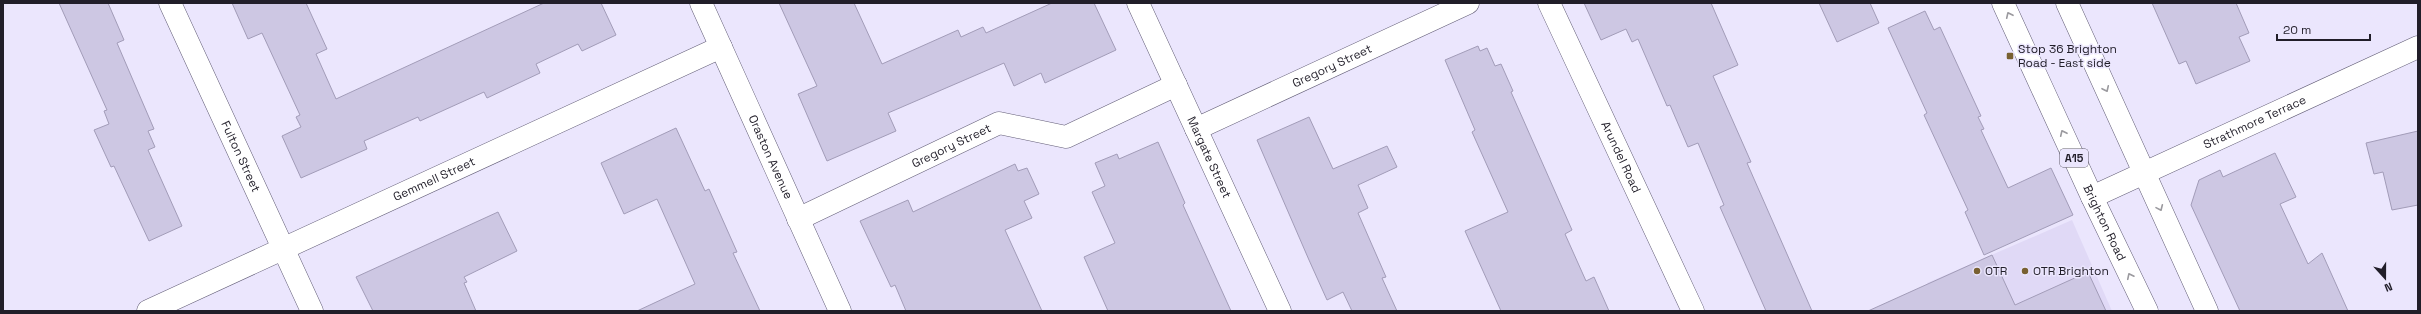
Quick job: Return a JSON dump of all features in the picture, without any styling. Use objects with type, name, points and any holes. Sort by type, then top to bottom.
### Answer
[{"type":"street","name":"Fulton Street","points":[[170,3],[312,311]]},
{"type":"street","name":"Oraston Avenue","points":[[701,3],[840,311]]},
{"type":"street","name":"Margate Street","points":[[1138,3],[1280,311]]},
{"type":"street","name":"Gregory Street","points":[[1196,129],[1468,3]]},
{"type":"street","name":"Arundel Road","points":[[1549,3],[1693,311]]},
{"type":"street","name":"Brighton Road","points":[[2003,3],[2092,197],[2147,311]]},
{"type":"street","points":[[2067,3],[2207,311]]},
{"type":"street","name":"Gemmell Street","points":[[148,311],[721,47]]},
{"type":"street","name":"Strathmore Terrace","points":[[2092,197],[2418,47]]},
{"type":"street","name":"Gregory Street","points":[[798,219],[999,123],[1066,137],[1176,85]]},
{"type":"shaded area","name":"OTR Brighton","points":[[2072,220],[2112,311],[1940,311],[1927,283]]},
{"type":"building","points":[[59,3],[108,3],[124,40],[117,43],[154,129],[148,131],[155,147],[148,150],[182,226],[149,241],[114,166],[111,167],[94,130],[109,124],[104,111],[107,110]]},
{"type":"building","points":[[232,3],[306,3],[327,49],[316,54],[336,99],[544,3],[601,3],[616,35],[582,51],[578,44],[536,64],[540,73],[487,98],[484,92],[420,121],[418,117],[364,141],[367,149],[301,178],[282,136],[301,127],[296,117],[300,115],[262,33],[248,39]]},
{"type":"building","points":[[779,3],[854,3],[882,64],[958,30],[961,37],[983,27],[986,33],[1052,3],[1094,3],[1116,50],[1045,83],[1041,73],[1014,86],[1004,63],[888,113],[896,131],[827,161],[798,94],[817,86]]},
{"type":"building","points":[[1584,3],[1711,3],[1738,65],[1713,76],[1751,162],[1747,163],[1812,311],[1766,311],[1720,207],[1724,205],[1698,143],[1688,147],[1670,105],[1667,106],[1638,39],[1632,42],[1626,29],[1601,40]]},
{"type":"building","points":[[1819,3],[1870,3],[1879,23],[1837,42]]},
{"type":"building","points":[[2152,3],[2236,3],[2249,33],[2239,37],[2250,61],[2196,84],[2186,61],[2179,64]]},
{"type":"building","points":[[1925,11],[1934,30],[1940,27],[1981,116],[1978,117],[1984,129],[1981,130],[2008,188],[2051,168],[2073,215],[1984,255],[1965,212],[1968,210],[1924,115],[1927,113],[1888,28]]},
{"type":"building","points":[[1478,46],[1480,51],[1487,48],[1495,66],[1501,64],[1513,91],[1511,92],[1572,230],[1565,234],[1586,281],[1594,277],[1609,311],[1501,311],[1465,231],[1508,212],[1472,132],[1475,130],[1445,60]]},
{"type":"building","points":[[1309,117],[1333,169],[1387,146],[1397,167],[1358,185],[1368,208],[1358,213],[1386,277],[1382,278],[1397,311],[1352,311],[1343,292],[1327,300],[1257,140]]},
{"type":"building","points":[[676,128],[705,191],[709,189],[737,252],[733,253],[760,311],[637,311],[695,284],[657,199],[624,214],[601,163]]},
{"type":"building","points":[[2418,131],[2418,205],[2392,210],[2383,172],[2374,174],[2366,143]]},
{"type":"building","points":[[1158,142],[1185,203],[1183,205],[1231,311],[1108,311],[1084,257],[1115,243],[1092,192],[1105,186],[1095,163],[1117,154],[1119,159]]},
{"type":"building","points":[[2275,153],[2296,197],[2280,204],[2308,264],[2322,253],[2348,311],[2240,311],[2191,205],[2199,180],[2220,170],[2223,177]]},
{"type":"building","points":[[1015,164],[1018,171],[1027,168],[1039,194],[1024,201],[1032,218],[1005,230],[1042,311],[906,311],[895,285],[891,287],[860,221],[908,200],[913,212]]},
{"type":"building","points":[[498,212],[517,251],[464,277],[467,282],[464,283],[476,311],[373,311],[356,277]]},
{"type":"building","points":[[1992,255],[2015,305],[2088,272],[2106,311],[1868,311]]},
{"type":"place","name":"Stop 36 Brighton Road - East side","points":[[2010,56]]},
{"type":"place","name":"OTR","points":[[1977,271]]},
{"type":"place","name":"OTR Brighton","points":[[2025,271]]}]
